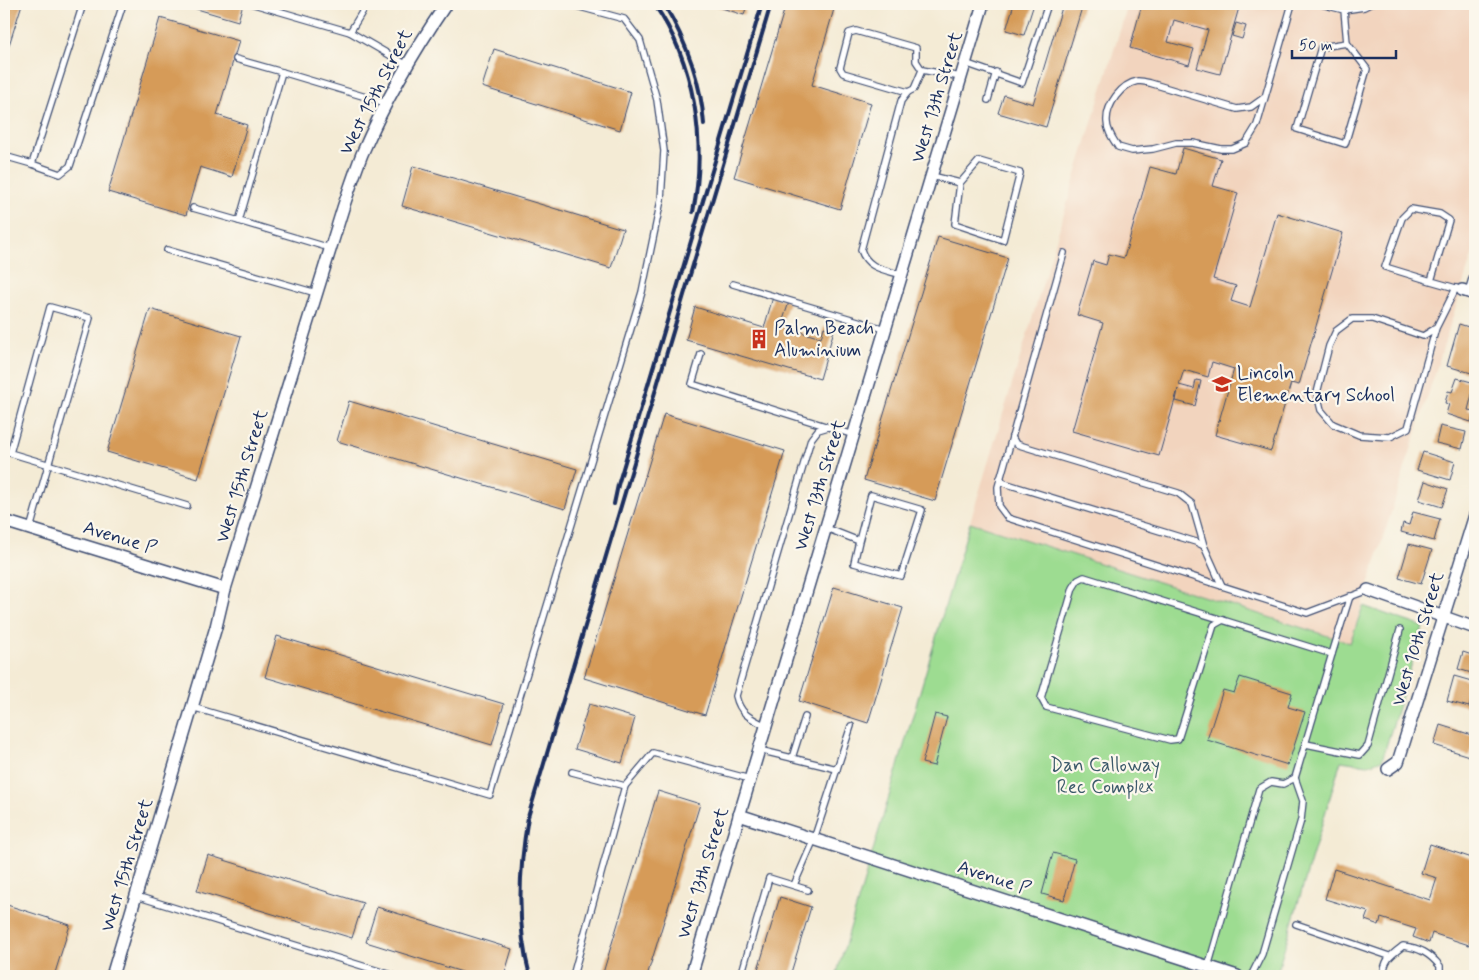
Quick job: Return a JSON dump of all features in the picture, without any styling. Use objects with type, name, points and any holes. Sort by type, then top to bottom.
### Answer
[{"type":"street","name":"West 15th Street","points":[[112,976],[226,589],[330,248],[362,155],[386,103],[421,40],[446,4]]},
{"type":"street","name":"West 13th Street","points":[[691,976],[983,4]]},
{"type":"street","name":"West 10th Street","points":[[1388,769],[1398,762],[1475,515]]},
{"type":"street","name":"Avenue P","points":[[4,521],[226,589]]},
{"type":"street","points":[[1368,590],[1475,628]]},
{"type":"street","name":"Avenue P","points":[[739,815],[1237,976]]},
{"type":"lane","points":[[32,164],[83,4]]},
{"type":"lane","points":[[4,156],[60,174],[70,166],[123,4]]},
{"type":"lane","points":[[254,4],[350,32],[408,65]]},
{"type":"lane","points":[[350,32],[367,4]]},
{"type":"lane","points":[[192,707],[490,795],[642,292],[661,200],[664,151],[657,100],[640,40],[624,19],[569,4]]},
{"type":"lane","points":[[965,63],[996,72],[1022,83],[1048,4]]},
{"type":"lane","points":[[1265,97],[1251,107],[1237,109],[1138,81],[1116,94],[1109,109],[1106,122],[1110,134],[1118,147],[1132,151],[1153,149],[1176,143],[1193,142],[1221,149],[1232,149],[1246,144],[1257,125],[1292,4]]},
{"type":"lane","points":[[1321,4],[1344,10],[1364,7],[1370,4]]},
{"type":"lane","points":[[1344,10],[1347,43],[1367,69],[1345,144],[1297,129],[1321,47],[1347,43]]},
{"type":"lane","points":[[908,92],[843,73],[840,68],[849,33],[856,31],[916,48],[916,61],[922,70],[961,77]]},
{"type":"lane","points":[[236,59],[386,103]]},
{"type":"lane","points":[[902,275],[873,266],[864,260],[861,250],[901,102],[908,92],[914,89],[922,70]]},
{"type":"lane","points":[[239,221],[282,72]]},
{"type":"lane","points":[[988,100],[996,72]]},
{"type":"lane","points":[[979,160],[1020,173],[1003,240],[954,224],[960,183],[979,160]]},
{"type":"lane","points":[[932,176],[960,183]]},
{"type":"lane","points":[[193,208],[330,248]]},
{"type":"lane","points":[[1430,281],[1449,220],[1440,214],[1412,209],[1402,218],[1385,267],[1430,281],[1465,291]]},
{"type":"lane","points":[[167,250],[316,293]]},
{"type":"lane","points":[[1064,253],[998,487],[1000,506],[1008,518],[1307,613],[1330,606],[1368,590]]},
{"type":"lane","points":[[1436,328],[1408,428],[1390,437],[1359,435],[1333,424],[1321,410],[1317,393],[1329,346],[1336,331],[1352,319],[1372,319],[1423,336],[1436,328],[1465,291],[1475,269]]},
{"type":"lane","points":[[733,284],[885,329]]},
{"type":"lane","points":[[30,529],[48,465],[90,318],[50,307],[10,453],[48,465],[187,506]]},
{"type":"lane","points":[[701,354],[692,384],[854,435]]},
{"type":"lane","points":[[766,726],[748,716],[739,706],[736,696],[811,439],[818,430],[828,427]]},
{"type":"lane","points":[[1012,437],[1016,444],[1178,493],[1192,504],[1204,546],[1222,586]]},
{"type":"lane","points":[[1000,478],[1004,483],[1204,546]]},
{"type":"lane","points":[[870,495],[922,510],[901,576],[854,563],[859,540],[870,495]]},
{"type":"lane","points":[[826,528],[859,540]]},
{"type":"lane","points":[[1223,620],[1214,625],[1178,739],[1170,740],[1046,706],[1041,698],[1073,588],[1078,580],[1084,578],[1223,620],[1332,654]]},
{"type":"lane","points":[[1251,976],[1262,954],[1300,820],[1303,801],[1295,778],[1350,596]]},
{"type":"lane","points":[[1306,744],[1360,755],[1368,746],[1400,630]]},
{"type":"lane","points":[[792,758],[805,716]]},
{"type":"lane","points":[[794,885],[814,839],[851,726]]},
{"type":"lane","points":[[759,750],[837,769]]},
{"type":"lane","points":[[573,976],[625,786],[653,753],[750,779]]},
{"type":"lane","points":[[572,772],[625,786]]},
{"type":"lane","points":[[1208,967],[1259,789],[1271,782],[1283,784],[1295,778]]},
{"type":"lane","points":[[741,976],[769,878],[808,890]]},
{"type":"lane","points":[[136,896],[396,976]]},
{"type":"lane","points":[[1296,924],[1389,956]]},
{"type":"lane","points":[[1384,976],[1384,968],[1389,956],[1403,946],[1417,948],[1430,954],[1440,966],[1440,976],[1452,976]]},
{"type":"shaded area","name":"Lincoln Elementary School","points":[[1128,4],[1475,4],[1475,246],[1350,643],[970,522]]},
{"type":"green space","name":"Dan Calloway Rec Complex","points":[[970,522],[1350,643],[1363,606],[1423,627],[1382,760],[1368,765],[1341,761],[1276,976],[836,976]]},
{"type":"building","points":[[4,4],[22,4],[4,61]]},
{"type":"building","points":[[191,4],[243,4],[238,21],[190,7]]},
{"type":"building","points":[[709,4],[747,4],[744,15]]},
{"type":"building","points":[[786,4],[816,4],[834,9],[812,85],[871,103],[840,209],[734,177]]},
{"type":"building","points":[[1014,4],[1034,4],[1024,35],[1006,30]]},
{"type":"building","points":[[1063,4],[1083,4],[1046,127],[998,113],[1004,95],[1033,104]]},
{"type":"building","points":[[1142,4],[1240,4],[1220,74],[1197,68],[1208,30],[1174,20],[1168,42],[1194,49],[1189,65],[1130,48]]},
{"type":"building","points":[[160,18],[239,41],[217,115],[247,125],[232,177],[200,167],[186,215],[108,192]]},
{"type":"building","points":[[1236,23],[1246,26],[1242,39],[1232,36]]},
{"type":"building","points":[[494,49],[631,92],[620,130],[482,87]]},
{"type":"building","points":[[1183,148],[1221,159],[1213,186],[1238,193],[1213,279],[1236,286],[1231,301],[1250,307],[1277,213],[1343,233],[1299,385],[1291,383],[1271,451],[1215,435],[1234,369],[1212,362],[1208,377],[1184,370],[1179,385],[1194,389],[1196,380],[1201,381],[1195,406],[1176,401],[1178,389],[1159,456],[1072,431],[1103,323],[1077,315],[1093,261],[1106,265],[1109,254],[1124,258],[1150,167],[1176,174]]},
{"type":"building","points":[[413,166],[623,229],[611,268],[402,206]]},
{"type":"building","points":[[938,237],[1008,258],[935,501],[864,480]]},
{"type":"building","name":"Palm Beach Aluminium","points":[[773,297],[789,302],[781,326],[821,338],[824,327],[834,330],[820,379],[686,340],[695,307],[764,328]]},
{"type":"building","points":[[150,309],[241,336],[198,479],[107,452]]},
{"type":"building","points":[[1459,324],[1475,329],[1475,374],[1447,366]]},
{"type":"building","points":[[1457,378],[1475,383],[1468,410],[1474,411],[1471,422],[1446,414],[1449,404],[1445,403],[1448,391],[1452,392]]},
{"type":"building","points":[[349,401],[577,469],[565,509],[337,441]]},
{"type":"building","points":[[664,414],[785,451],[705,715],[584,678]]},
{"type":"building","points":[[1440,426],[1466,432],[1462,449],[1436,443]]},
{"type":"building","points":[[1423,452],[1455,462],[1450,480],[1417,470]]},
{"type":"building","points":[[1425,481],[1448,489],[1442,507],[1419,500]]},
{"type":"building","points":[[1413,512],[1440,519],[1434,541],[1401,532],[1403,523],[1409,525]]},
{"type":"building","points":[[1409,544],[1432,550],[1421,584],[1399,578]]},
{"type":"building","points":[[834,587],[903,608],[868,723],[799,701]]},
{"type":"building","points":[[277,636],[504,704],[492,745],[265,677]]},
{"type":"building","points":[[1463,652],[1475,656],[1475,674],[1458,669]]},
{"type":"building","points":[[1454,676],[1475,682],[1469,707],[1447,701]]},
{"type":"building","points":[[1240,677],[1292,693],[1288,707],[1305,712],[1288,765],[1207,740],[1223,690],[1234,693]]},
{"type":"building","points":[[589,704],[635,718],[622,763],[575,749]]},
{"type":"building","points":[[935,714],[947,717],[934,766],[922,763]]},
{"type":"building","points":[[1440,725],[1475,736],[1469,756],[1434,745]]},
{"type":"building","points":[[658,791],[700,804],[647,976],[615,976],[603,973]]},
{"type":"building","points":[[1430,844],[1475,859],[1475,924],[1469,945],[1432,933],[1429,943],[1413,937],[1416,929],[1381,918],[1379,925],[1365,920],[1368,912],[1325,899],[1334,869],[1430,900],[1437,878],[1421,873]]},
{"type":"building","points":[[1053,853],[1075,859],[1064,900],[1042,894]]},
{"type":"building","points":[[208,855],[363,903],[352,938],[197,891]]},
{"type":"building","points":[[780,897],[811,907],[790,976],[756,976]]},
{"type":"building","points":[[4,904],[70,925],[54,976],[4,976]]},
{"type":"building","points":[[377,907],[512,949],[504,976],[475,976],[366,942]]},
{"type":"railway","points":[[654,4],[668,27],[679,51],[688,77],[694,104],[698,131],[699,159],[693,212]]},
{"type":"railway","points":[[664,4],[686,47],[700,92],[704,124]]},
{"type":"railway","points":[[614,504],[618,485],[762,4]]},
{"type":"railway","points":[[530,976],[523,937],[520,897],[528,817],[771,4]]},
{"type":"place","name":"Palm Beach Aluminium","points":[[759,339]]},
{"type":"place","name":"Lincoln Elementary School","points":[[1222,384]]}]
